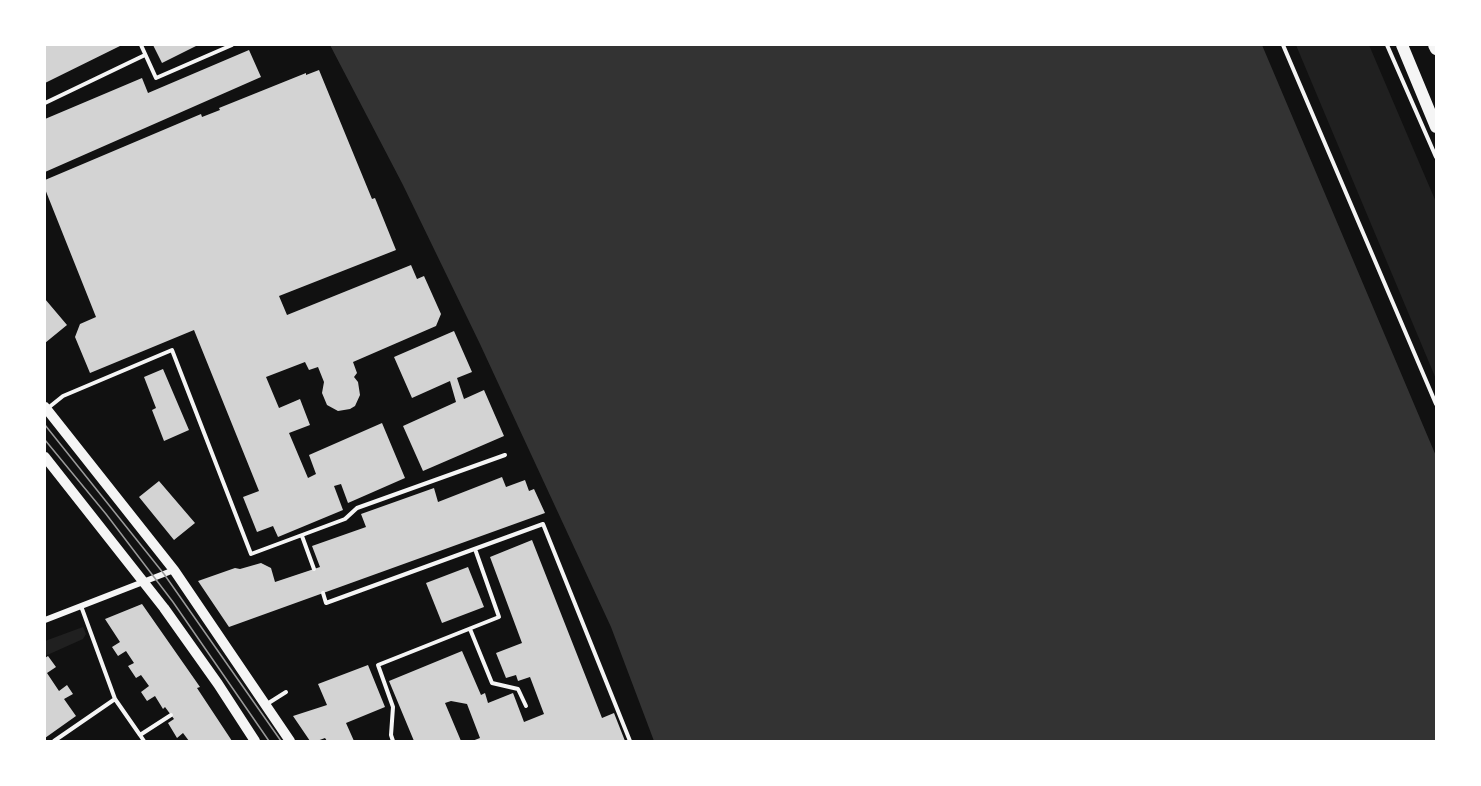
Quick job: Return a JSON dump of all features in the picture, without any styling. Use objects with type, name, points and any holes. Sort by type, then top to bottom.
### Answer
[{"type":"main road","points":[[1402,45],[1436,127]]},
{"type":"main road","points":[[1434,45],[1436,49]]},
{"type":"main road","points":[[46,408],[174,570],[290,741]]},
{"type":"main road","points":[[45,457],[143,582],[218,684],[255,741]]},
{"type":"street","points":[[45,620],[174,570]]},
{"type":"lane","points":[[141,45],[156,78],[232,45]]},
{"type":"lane","points":[[1283,45],[1436,404]]},
{"type":"lane","points":[[1387,45],[1436,157]]},
{"type":"lane","points":[[45,103],[145,55]]},
{"type":"lane","points":[[46,408],[63,396],[172,350],[251,554],[345,519],[357,508],[505,454]]},
{"type":"lane","points":[[323,593],[326,603],[543,524],[630,741]]},
{"type":"lane","points":[[302,536],[314,569]]},
{"type":"lane","points":[[393,741],[391,735],[393,707],[378,665],[500,617],[475,549]]},
{"type":"lane","points":[[81,606],[115,699],[144,741]]},
{"type":"lane","points":[[470,629],[492,683],[518,689],[526,706]]},
{"type":"lane","points":[[266,704],[286,692]]},
{"type":"lane","points":[[54,741],[115,699]]},
{"type":"lane","points":[[140,735],[171,715]]},
{"type":"shaded area","points":[[330,45],[1262,45],[1436,456],[1436,741],[654,741],[611,627],[480,344],[403,185]]},
{"type":"shaded area","points":[[1296,45],[1369,45],[1436,202],[1436,379]]},
{"type":"shaded area","points":[[83,627],[86,634],[83,639],[45,656],[45,641]]},
{"type":"building","points":[[45,45],[122,45],[45,83]]},
{"type":"building","points":[[153,45],[198,45],[162,63]]},
{"type":"building","points":[[249,50],[261,77],[45,172],[45,119],[142,78],[148,93]]},
{"type":"building","points":[[319,70],[372,199],[375,198],[396,250],[279,296],[287,315],[411,265],[417,279],[424,276],[441,314],[436,326],[353,362],[357,373],[354,377],[358,382],[360,395],[355,406],[350,409],[338,411],[327,405],[322,393],[324,382],[318,367],[309,370],[305,362],[266,377],[279,408],[300,399],[310,425],[289,433],[308,478],[316,474],[309,455],[382,423],[405,478],[348,503],[341,484],[334,486],[343,510],[278,537],[273,526],[257,532],[243,497],[259,491],[194,330],[90,373],[75,337],[80,324],[96,317],[45,189],[45,180],[201,114],[202,117],[306,73],[306,75]]},
{"type":"building","points":[[45,299],[67,325],[45,343]]},
{"type":"building","points":[[454,331],[472,372],[457,378],[464,399],[484,390],[504,436],[423,471],[403,426],[456,402],[450,381],[412,398],[394,357]]},
{"type":"building","points":[[163,369],[189,430],[164,441],[152,410],[156,408],[144,377]]},
{"type":"building","points":[[502,477],[506,487],[525,480],[529,491],[534,489],[545,513],[229,627],[198,581],[235,568],[240,569],[261,563],[271,568],[275,582],[320,567],[312,546],[366,527],[361,514],[434,488],[438,502]]},
{"type":"building","points":[[159,481],[195,523],[174,540],[139,497]]},
{"type":"building","points":[[532,540],[602,718],[614,713],[625,741],[472,741],[480,738],[467,704],[451,701],[445,703],[461,741],[414,741],[389,681],[462,651],[481,695],[485,693],[488,703],[513,693],[524,722],[544,714],[530,677],[518,681],[516,675],[506,678],[496,653],[522,643],[490,557]]},
{"type":"building","points":[[468,567],[484,607],[442,623],[426,583]]},
{"type":"building","points":[[142,604],[200,687],[197,688],[232,741],[189,741],[183,733],[177,738],[168,723],[174,719],[165,707],[163,709],[155,696],[147,701],[141,692],[149,686],[141,675],[136,678],[128,666],[134,663],[126,651],[118,656],[112,647],[120,642],[105,619]]},
{"type":"building","points":[[48,656],[56,667],[47,673],[59,691],[67,685],[73,694],[64,699],[76,716],[45,738],[45,658]]},
{"type":"building","points":[[368,665],[385,707],[346,723],[354,741],[327,741],[325,738],[310,741],[293,716],[327,705],[318,684]]},
{"type":"tram line","points":[[45,425],[164,574],[281,741]]},
{"type":"tram line","points":[[45,440],[106,514],[173,602],[269,741]]}]
